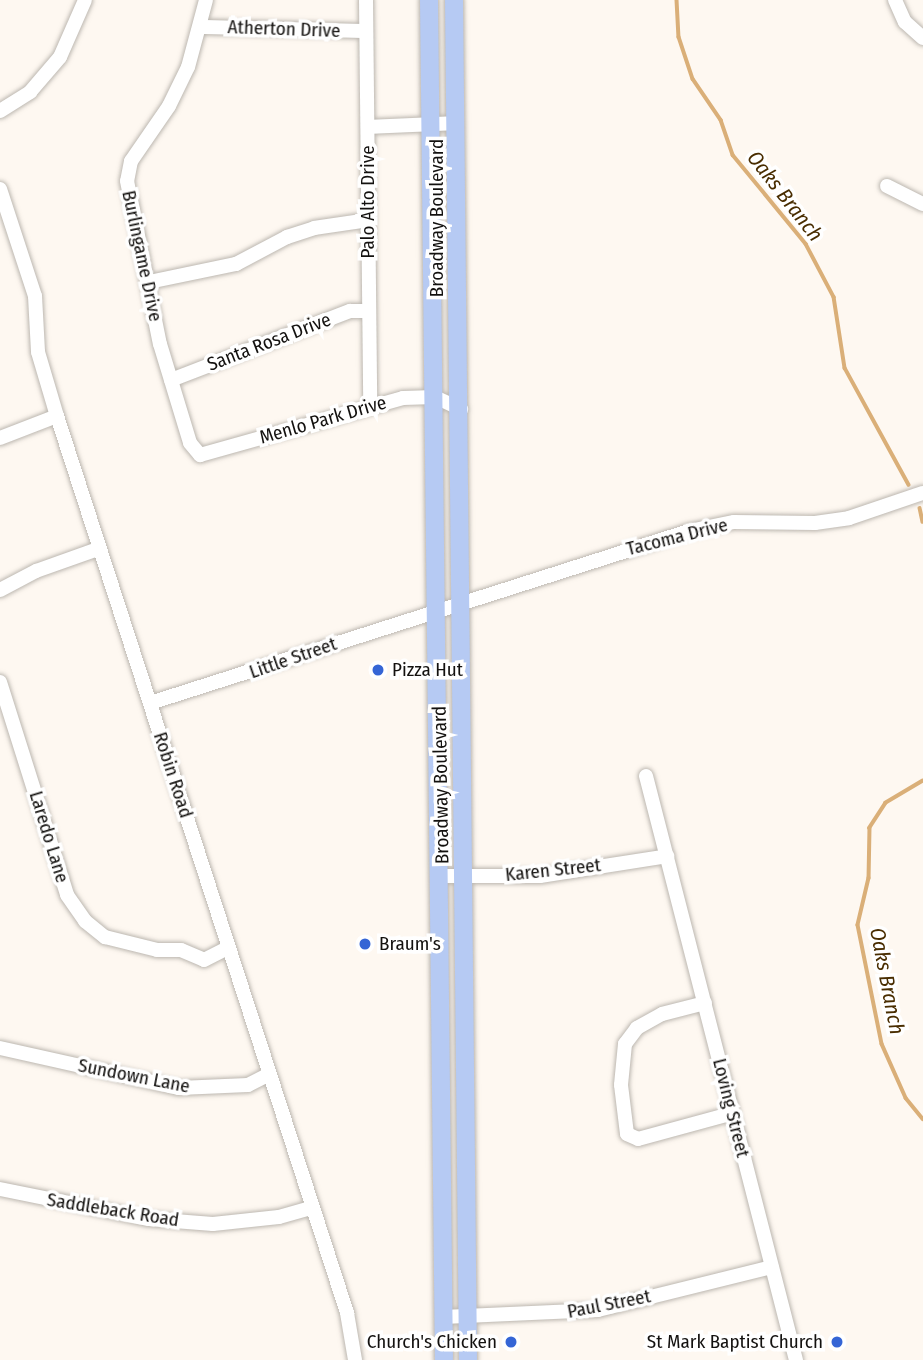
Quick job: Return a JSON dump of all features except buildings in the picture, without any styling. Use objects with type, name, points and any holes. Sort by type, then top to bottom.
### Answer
[{"type":"main road","name":"Broadway Boulevard","points":[[429,0],[444,1360]]},
{"type":"main road","name":"Broadway Boulevard","points":[[454,0],[461,409],[468,1360]]},
{"type":"main road","points":[[442,1162],[466,1163]]},
{"type":"street","points":[[0,111],[30,92],[60,57],[85,0]]},
{"type":"street","name":"Burlingame Drive","points":[[190,443],[171,380],[127,181],[131,161],[169,106],[188,67],[202,27],[206,0]]},
{"type":"street","name":"Palo Alto Drive","points":[[366,0],[370,403]]},
{"type":"street","points":[[895,0],[905,22],[923,38]]},
{"type":"street","name":"Atherton Drive","points":[[202,27],[366,31]]},
{"type":"street","points":[[368,127],[457,122]]},
{"type":"street","points":[[887,186],[923,204]]},
{"type":"street","name":"Robin Road","points":[[0,189],[35,296],[38,352],[57,416],[310,1208],[347,1313],[355,1360]]},
{"type":"street","points":[[149,282],[236,264],[287,237],[368,220]]},
{"type":"street","name":"Santa Rosa Drive","points":[[171,380],[350,311],[368,311]]},
{"type":"street","points":[[435,397],[461,409]]},
{"type":"street","name":"Menlo Park Drive","points":[[190,443],[200,455],[370,403],[435,397]]},
{"type":"street","points":[[0,438],[57,416]]},
{"type":"street","name":"Tacoma Drive","points":[[435,609],[689,531],[734,522],[815,523],[849,518],[923,493]]},
{"type":"street","points":[[0,590],[36,571],[98,549]]},
{"type":"street","name":"Little Street","points":[[150,703],[435,609]]},
{"type":"street","name":"Laredo Lane","points":[[0,682],[67,895],[85,921],[105,937],[157,950],[181,950],[204,960],[228,948]]},
{"type":"street","name":"Loving Street","points":[[646,776],[796,1360]]},
{"type":"street","name":"Karen Street","points":[[439,876],[540,876],[667,856]]},
{"type":"street","points":[[705,1003],[662,1014],[637,1028],[625,1044],[621,1085],[626,1134],[638,1139],[733,1113]]},
{"type":"street","name":"Sundown Lane","points":[[0,1048],[179,1088],[248,1085],[268,1075]]},
{"type":"street","name":"Saddleback Road","points":[[0,1189],[149,1219],[213,1224],[279,1217],[310,1208]]},
{"type":"street","name":"Paul Street","points":[[443,1317],[598,1310],[772,1267]]},
{"type":"waterway","name":"Oaks Branch","points":[[677,0],[679,37],[693,79],[721,120],[733,155],[806,244],[834,297],[845,368],[909,485]]},
{"type":"waterway","name":"Oaks Branch","points":[[920,508],[923,522]]},
{"type":"waterway","name":"Oaks Branch","points":[[923,781],[886,803],[870,828],[869,878],[858,925],[882,1044],[906,1098],[923,1119]]},
{"type":"place","name":"Pizza Hut","points":[[378,670]]},
{"type":"place","name":"Braum's","points":[[365,944]]},
{"type":"place","name":"Church's Chicken","points":[[511,1342]]},
{"type":"place","name":"St Mark Baptist Church","points":[[837,1342]]}]
